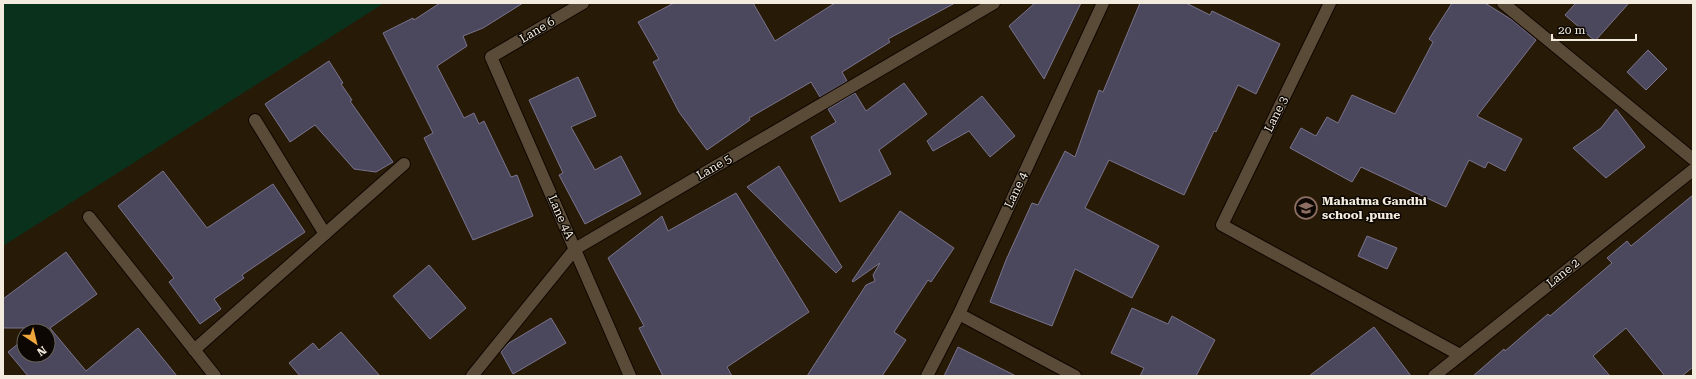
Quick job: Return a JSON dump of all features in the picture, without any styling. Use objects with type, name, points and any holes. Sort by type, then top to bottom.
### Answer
[{"type":"street","name":"Lane 6","points":[[491,57],[583,3]]},
{"type":"street","name":"Lane 5","points":[[472,376],[575,249],[994,3]]},
{"type":"street","name":"Lane 4","points":[[927,376],[959,314],[1103,3]]},
{"type":"street","name":"Lane 3","points":[[1330,3],[1222,225],[1460,355]]},
{"type":"street","points":[[1503,3],[1693,158]]},
{"type":"street","name":"Lane 4A","points":[[491,57],[630,376]]},
{"type":"street","points":[[255,120],[324,234]]},
{"type":"street","points":[[194,350],[404,164]]},
{"type":"street","name":"Lane 2","points":[[1434,376],[1693,170]]},
{"type":"street","points":[[89,217],[215,376]]},
{"type":"street","points":[[959,314],[1075,376]]},
{"type":"green space","points":[[3,3],[384,3],[3,246]]},
{"type":"building","points":[[440,3],[523,3],[483,28],[463,36],[467,46],[437,66],[464,118],[474,113],[479,124],[484,121],[511,177],[517,175],[533,216],[473,240],[424,138],[433,133],[383,33],[413,18],[414,20]]},
{"type":"building","points":[[674,3],[753,3],[775,41],[835,3],[955,3],[888,39],[890,42],[842,72],[847,81],[820,97],[811,82],[749,118],[750,120],[707,150],[679,112],[653,62],[659,59],[638,22]]},
{"type":"building","points":[[1035,3],[1081,3],[1044,79],[1009,26]]},
{"type":"building","points":[[1140,3],[1186,3],[1210,15],[1212,11],[1280,44],[1256,94],[1238,85],[1216,132],[1214,131],[1184,195],[1109,160],[1085,208],[1159,246],[1132,298],[1075,269],[1052,326],[990,302],[1006,260],[1032,203],[1038,205],[1065,151],[1075,157],[1099,90],[1103,92]]},
{"type":"building","points":[[1452,3],[1485,3],[1512,20],[1536,40],[1477,116],[1522,139],[1505,171],[1488,162],[1485,168],[1469,160],[1446,207],[1361,167],[1352,182],[1290,148],[1301,128],[1316,136],[1327,117],[1338,123],[1352,95],[1395,114],[1433,42],[1429,39]]},
{"type":"building","points":[[1576,3],[1629,3],[1595,41],[1565,15]]},
{"type":"building","points":[[1648,50],[1667,69],[1646,90],[1627,72]]},
{"type":"building","points":[[329,61],[343,83],[341,84],[352,100],[350,101],[393,162],[376,172],[354,169],[315,125],[290,142],[265,104]]},
{"type":"building","points":[[578,77],[596,116],[571,127],[595,170],[621,156],[641,194],[585,224],[559,175],[563,173],[529,100]]},
{"type":"building","points":[[904,83],[927,114],[879,150],[891,174],[840,202],[811,137],[836,122],[828,109],[855,93],[866,111]]},
{"type":"building","points":[[982,96],[1015,136],[990,157],[969,131],[933,151],[927,141]]},
{"type":"building","points":[[1616,109],[1645,147],[1606,178],[1573,148],[1601,128]]},
{"type":"building","points":[[779,166],[842,267],[836,273],[747,187]]},
{"type":"building","points":[[163,171],[207,228],[273,184],[305,232],[242,275],[244,278],[214,299],[221,309],[200,324],[169,282],[174,278],[118,206]]},
{"type":"building","points":[[736,193],[809,312],[727,367],[732,376],[663,376],[639,328],[644,326],[608,258],[662,216],[668,231]]},
{"type":"building","points":[[1693,195],[1693,367],[1682,376],[1665,376],[1626,328],[1593,356],[1610,376],[1473,376],[1548,314],[1550,316],[1612,263],[1607,258],[1627,241],[1631,246]]},
{"type":"building","points":[[900,211],[954,248],[931,282],[928,280],[894,332],[906,340],[882,376],[807,376],[866,285],[875,281],[873,275],[880,263],[853,282],[852,281]]},
{"type":"building","points":[[1367,236],[1397,248],[1387,269],[1358,256]]},
{"type":"building","points":[[66,252],[97,294],[56,324],[16,323],[16,328],[3,328],[3,299]]},
{"type":"building","points":[[429,265],[466,308],[430,339],[393,296]]},
{"type":"building","points":[[1132,308],[1168,324],[1172,316],[1215,340],[1196,376],[1140,376],[1144,368],[1111,353]]},
{"type":"building","points":[[551,318],[566,343],[513,374],[501,352],[509,343]]},
{"type":"building","points":[[1374,327],[1411,376],[1309,376]]},
{"type":"building","points":[[138,328],[177,376],[28,376],[17,363],[56,363],[56,335],[86,371]]},
{"type":"building","points":[[341,332],[380,376],[300,376],[289,363],[313,343],[319,350]]},
{"type":"building","points":[[16,346],[16,362],[8,352]]},
{"type":"building","points":[[958,347],[1016,376],[944,376]]},
{"type":"place","name":"Mahatma Gandhi school ,pune","points":[[1306,208]]}]
